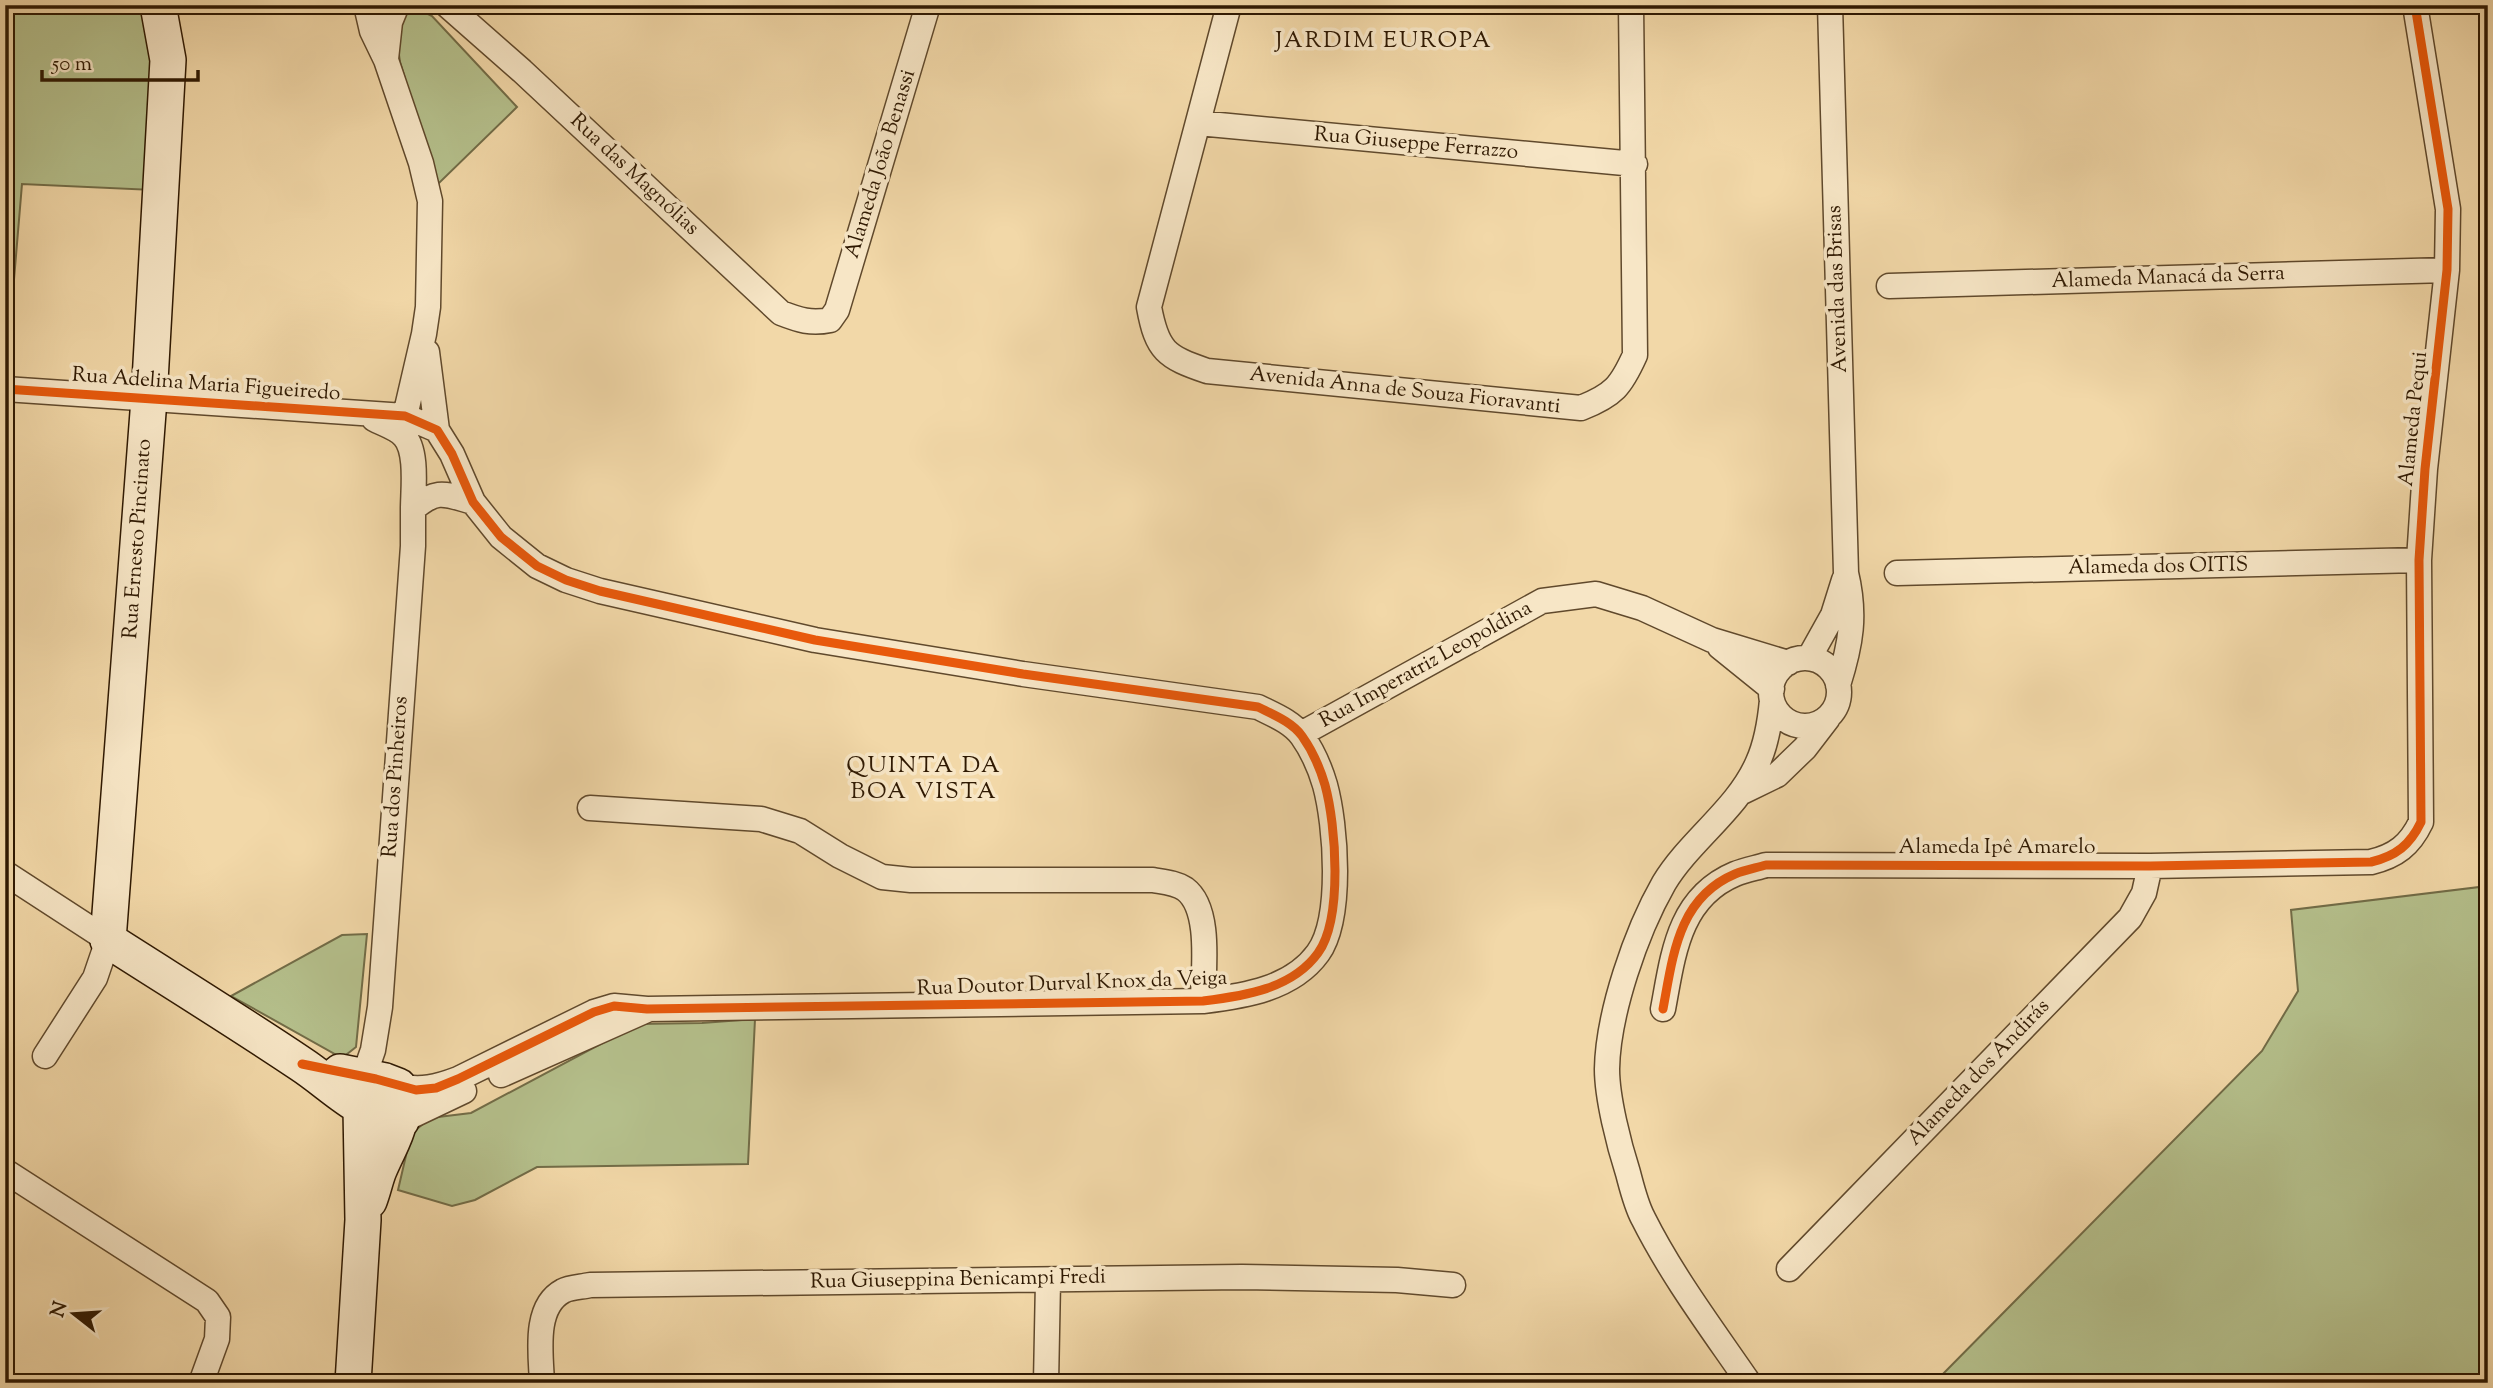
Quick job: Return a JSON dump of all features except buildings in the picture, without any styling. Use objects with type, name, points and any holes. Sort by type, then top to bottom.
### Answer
[{"type":"street","name":"Rua Ernesto Pincinato","points":[[45,1056],[95,978],[108,940],[149,399],[169,60],[158,5]]},
{"type":"street","points":[[366,5],[372,31],[386,60],[421,163],[430,201],[425,334],[405,415],[437,430]]},
{"type":"street","points":[[386,60],[390,22],[397,5]]},
{"type":"street","name":"Rua das Magnólias","points":[[447,5],[522,71],[781,313],[803,321],[817,323],[830,320]]},
{"type":"street","name":"Alameda João Benassi","points":[[830,320],[837,310],[928,5]]},
{"type":"street","name":"Avenida Anna de Souza Fioravanti","points":[[1229,5],[1149,307],[1153,332],[1164,350],[1178,361],[1207,371],[1581,408],[1598,401],[1623,384],[1635,355],[1635,164],[1631,5]]},
{"type":"street","name":"Avenida das Brisas","points":[[1830,5],[1846,573],[1852,597],[1850,645],[1838,685]]},
{"type":"street","name":"Alameda Pequi","points":[[2413,837],[2421,822],[2418,560],[2447,270],[2448,209],[2415,5]]},
{"type":"street","name":"Rua Giuseppe Ferrazzo","points":[[1198,123],[1635,164]]},
{"type":"street","name":"Alameda Manacá da Serra","points":[[1889,286],[2447,270]]},
{"type":"street","points":[[425,334],[437,430],[452,454],[473,502]]},
{"type":"street","name":"Rua Adelina Maria Figueiredo","points":[[5,389],[405,415]]},
{"type":"street","name":"Rua Adelina Maria Figueiredo","points":[[361,412],[402,433],[407,440],[413,462],[413,509]]},
{"type":"street","points":[[413,509],[426,497],[443,494],[473,502]]},
{"type":"street","name":"Rua Doutor Durval Knox da Veiga","points":[[398,1086],[416,1090],[436,1088],[594,1012],[614,1006],[647,1009],[1203,1002],[1245,996],[1275,985],[1301,970],[1319,952],[1335,904],[1333,825],[1325,784],[1313,753],[1301,734],[1289,722],[1258,707],[1023,674],[816,640],[600,591],[566,580],[537,566],[501,537],[473,502]]},
{"type":"street","name":"Rua dos Pinheiros","points":[[362,1092],[380,1007],[413,546],[413,509]]},
{"type":"street","name":"Alameda dos OITIS","points":[[1897,573],[2418,560]]},
{"type":"street","name":"Avenida das Brisas","points":[[1799,660],[1833,615],[1846,573]]},
{"type":"street","name":"Rua Imperatriz Leopoldina","points":[[1301,734],[1542,601],[1595,594],[1642,608],[1712,640],[1799,660]]},
{"type":"street","name":"Rua Imperatriz Leopoldina","points":[[1712,640],[1772,695]]},
{"type":"street","points":[[1740,793],[1777,775],[1805,748],[1830,715],[1836,706],[1838,685],[1835,675],[1828,667],[1799,660],[1780,669],[1772,695],[1768,737],[1757,764],[1740,793],[1664,883],[1634,949],[1614,1010],[1607,1070],[1618,1143],[1641,1216],[1690,1298],[1749,1383]]},
{"type":"street","points":[[1772,695],[1778,712],[1797,725],[1821,722],[1830,715]]},
{"type":"street","points":[[590,808],[761,819],[800,831],[840,856],[882,877],[911,880],[1170,882],[1184,888],[1195,899],[1202,914],[1203,1002]]},
{"type":"street","name":"Alameda Ipê Amarelo","points":[[1663,1009],[1683,922],[1704,895],[1733,875],[1766,865],[2150,866],[2371,862],[2402,850],[2413,837]]},
{"type":"street","name":"Alameda dos Andirás","points":[[1788,1269],[2130,918],[2144,893],[2150,866]]},
{"type":"street","points":[[5,873],[302,1064],[362,1092],[382,1120],[401,1121]]},
{"type":"street","name":"Rua Doutor Durval Knox da Veiga","points":[[401,1121],[647,1009]]},
{"type":"street","points":[[362,1092],[398,1086],[401,1121],[379,1170],[363,1220]]},
{"type":"street","points":[[353,1383],[363,1220],[362,1092]]},
{"type":"street","points":[[5,1171],[207,1301],[218,1317],[217,1339],[203,1378]]},
{"type":"street","name":"Rua Giuseppina Benicampi Fredi","points":[[542,1383],[542,1321],[550,1303],[563,1291],[590,1285],[1242,1277],[1397,1280],[1453,1285]]},
{"type":"street","points":[[1046,1383],[1048,1281]]},
{"type":"green space","points":[[5,5],[145,5],[154,64],[153,190],[22,184],[6,375]]},
{"type":"green space","points":[[420,10],[432,16],[517,107],[437,185],[400,62],[395,27],[405,13]]},
{"type":"green space","points":[[2488,886],[2488,1383],[1934,1383],[2262,1051],[2298,991],[2291,910]]},
{"type":"green space","points":[[367,934],[356,1047],[342,1058],[231,996],[342,935]]},
{"type":"green space","points":[[755,1019],[748,1164],[537,1167],[475,1200],[452,1206],[398,1190],[411,1134],[430,1118],[471,1113],[638,1024]]},
{"type":"cycle path","points":[[1663,1009],[1675,949],[1690,913],[1701,898],[1716,885],[1735,874],[1766,865],[2150,866],[2371,862],[2395,853],[2412,837],[2421,822],[2419,560],[2425,469],[2447,270],[2448,209],[2415,5]]},
{"type":"cycle path","points":[[5,389],[405,416],[437,430],[452,454],[473,502],[501,537],[537,566],[566,580],[600,591],[815,640],[1023,674],[1258,707],[1298,731],[1306,741],[1325,785],[1332,823],[1335,871],[1331,918],[1326,937],[1318,953],[1307,965],[1295,975],[1266,989],[1203,1001],[647,1009],[614,1006],[594,1012],[458,1079],[436,1088],[416,1090],[302,1064]]},
{"type":"district","name":"JARDIM EUROPA","points":[[1384,41]]},
{"type":"district","name":"QUINTA DA BOA VISTA","points":[[924,779]]}]
